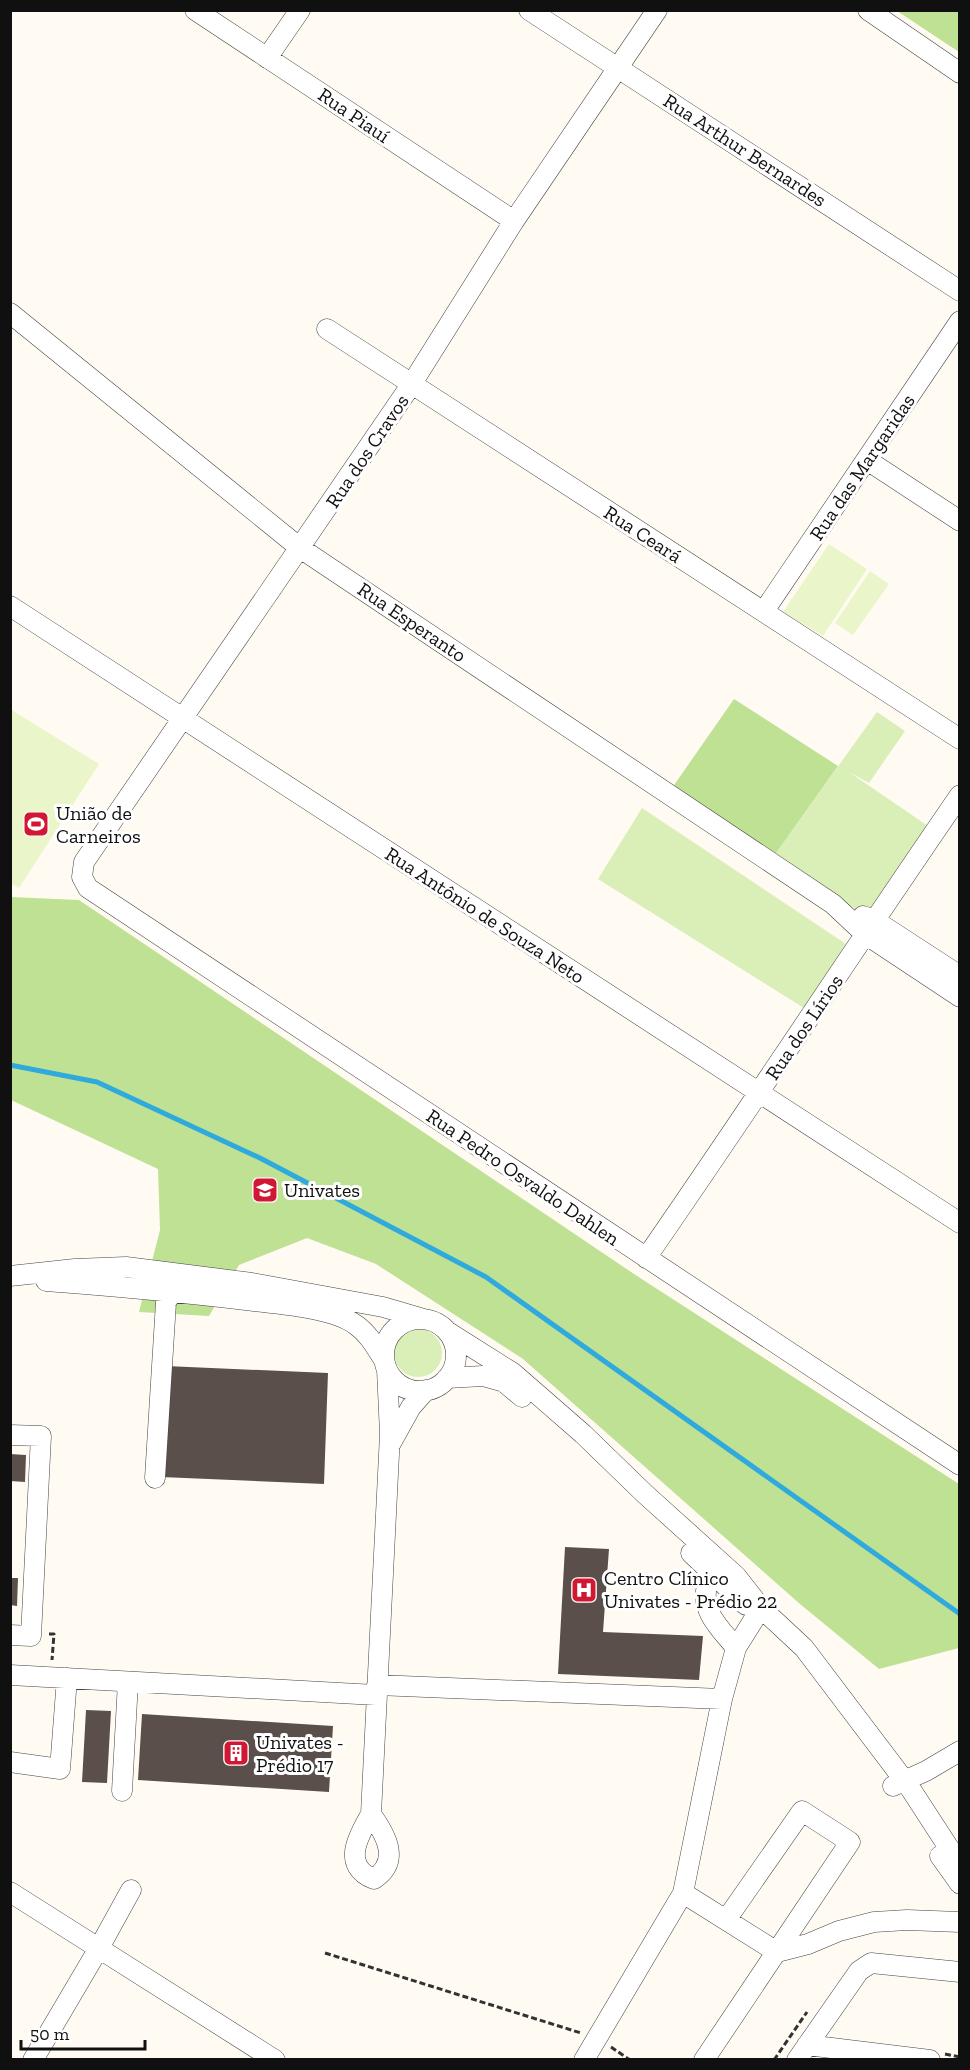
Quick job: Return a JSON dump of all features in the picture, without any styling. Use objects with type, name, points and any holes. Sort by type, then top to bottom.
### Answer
[{"type":"street","name":"Rua Piauí","points":[[195,10],[514,221]]},
{"type":"street","points":[[267,58],[300,10]]},
{"type":"street","name":"Rua Arthur Bernardes","points":[[529,10],[960,291]]},
{"type":"street","name":"Rua dos Cravos","points":[[88,888],[82,877],[84,862],[411,385],[514,221],[657,10]]},
{"type":"street","points":[[868,10],[960,73]]},
{"type":"street","name":"Rua Esperanto","points":[[10,313],[300,548],[833,904],[869,927],[960,976]]},
{"type":"street","name":"Rua das Margaridas","points":[[764,611],[960,321]]},
{"type":"street","name":"Rua Ceará","points":[[327,329],[960,739]]},
{"type":"street","points":[[867,460],[960,521]]},
{"type":"street","name":"Rua Antônio de Souza Neto","points":[[10,606],[960,1224]]},
{"type":"street","name":"Rua dos Lírios","points":[[646,1258],[960,795]]},
{"type":"street","name":"Rua Pedro Osvaldo Dahlen","points":[[88,888],[960,1465]]},
{"type":"street","name":"Rua Esperanto","points":[[869,927],[960,997]]},
{"type":"street","points":[[10,1277],[75,1269],[126,1267],[252,1283],[383,1307],[433,1321],[513,1373],[583,1434],[645,1494],[736,1576],[759,1612]]},
{"type":"street","points":[[155,1478],[166,1302],[173,1291],[195,1276]]},
{"type":"street","points":[[10,1277],[173,1291],[285,1305],[328,1313],[355,1324],[367,1335],[399,1384],[416,1390],[435,1388],[447,1378],[454,1368],[456,1349],[448,1332]]},
{"type":"street","points":[[371,1814],[389,1448],[386,1342],[391,1334],[405,1322],[424,1319]]},
{"type":"street","points":[[447,1378],[483,1376],[504,1382],[577,1443],[714,1575],[804,1648],[899,1784],[960,1865]]},
{"type":"street","points":[[389,1448],[411,1407],[426,1390]]},
{"type":"street","points":[[10,1435],[41,1436],[31,1636],[10,1635]]},
{"type":"street","points":[[736,1576],[714,1575],[709,1579],[706,1590],[706,1606],[717,1626],[736,1648]]},
{"type":"street","points":[[584,2060],[682,1893],[722,1699],[736,1648],[759,1612]]},
{"type":"street","points":[[10,1675],[256,1687],[722,1699]]},
{"type":"street","points":[[10,1762],[60,1769],[67,1678]]},
{"type":"street","points":[[122,1791],[128,1682]]},
{"type":"street","points":[[899,1784],[926,1772],[960,1751]]},
{"type":"street","points":[[899,1784],[960,1884]]},
{"type":"street","points":[[704,2060],[850,1842],[802,1811],[726,1920]]},
{"type":"street","points":[[33,2060],[131,1890]]},
{"type":"street","points":[[10,1893],[99,1948],[252,2054],[275,2060]]},
{"type":"street","points":[[682,1893],[777,1952],[874,1922],[908,1920],[955,1924]]},
{"type":"street","points":[[802,2052],[859,1971],[871,1963],[960,1972]]},
{"type":"street","points":[[802,2052],[930,2060]]},
{"type":"path","points":[[40,1633],[54,1634],[52,1660]]},
{"type":"path","points":[[326,1953],[596,2038],[630,2060]]},
{"type":"green space","points":[[897,11],[959,11],[959,52]]},
{"type":"green space","points":[[829,544],[867,569],[823,636],[783,612]]},
{"type":"green space","points":[[870,571],[889,584],[853,635],[835,623]]},
{"type":"green space","points":[[734,699],[838,766],[774,856],[672,788]]},
{"type":"green space","name":"União de Carneiros","points":[[10,709],[99,764],[19,888],[10,883]]},
{"type":"green space","points":[[877,712],[905,731],[869,783],[849,772],[931,828],[869,918],[774,856]]},
{"type":"green space","points":[[642,808],[846,944],[804,1008],[598,879]]},
{"type":"green space","points":[[11,897],[79,900],[634,1274],[959,1484],[959,1648],[879,1669],[800,1604],[523,1359],[376,1264],[307,1238],[239,1265],[209,1316],[139,1312],[160,1230],[158,1169],[11,1100]]},
{"type":"green space","points":[[413,1329],[423,1329],[435,1336],[442,1348],[442,1358],[435,1370],[423,1377],[413,1377],[398,1366],[394,1358],[394,1348],[405,1333]]},
{"type":"building","points":[[166,1366],[328,1373],[324,1484],[161,1477]]},
{"type":"building","points":[[10,1454],[26,1455],[25,1482],[10,1481]]},
{"type":"building","name":"Centro Clínico Univates - Prédio 22","points":[[565,1547],[609,1549],[603,1632],[703,1636],[699,1680],[558,1674]]},
{"type":"building","points":[[10,1578],[18,1578],[17,1606],[10,1605]]},
{"type":"building","points":[[86,1710],[111,1711],[107,1783],[82,1782]]},
{"type":"building","name":"Univates - Prédio 17","points":[[142,1714],[333,1726],[329,1792],[138,1780]]},
{"type":"waterway","points":[[10,1065],[97,1082],[260,1158],[486,1277],[960,1614]]},
{"type":"place","name":"União de Carneiros","points":[[36,824]]},
{"type":"place","name":"Univates","points":[[265,1190]]},
{"type":"place","name":"Centro Clínico Univates - Prédio 22","points":[[584,1590]]},
{"type":"place","name":"Univates - Prédio 17","points":[[236,1753]]}]
